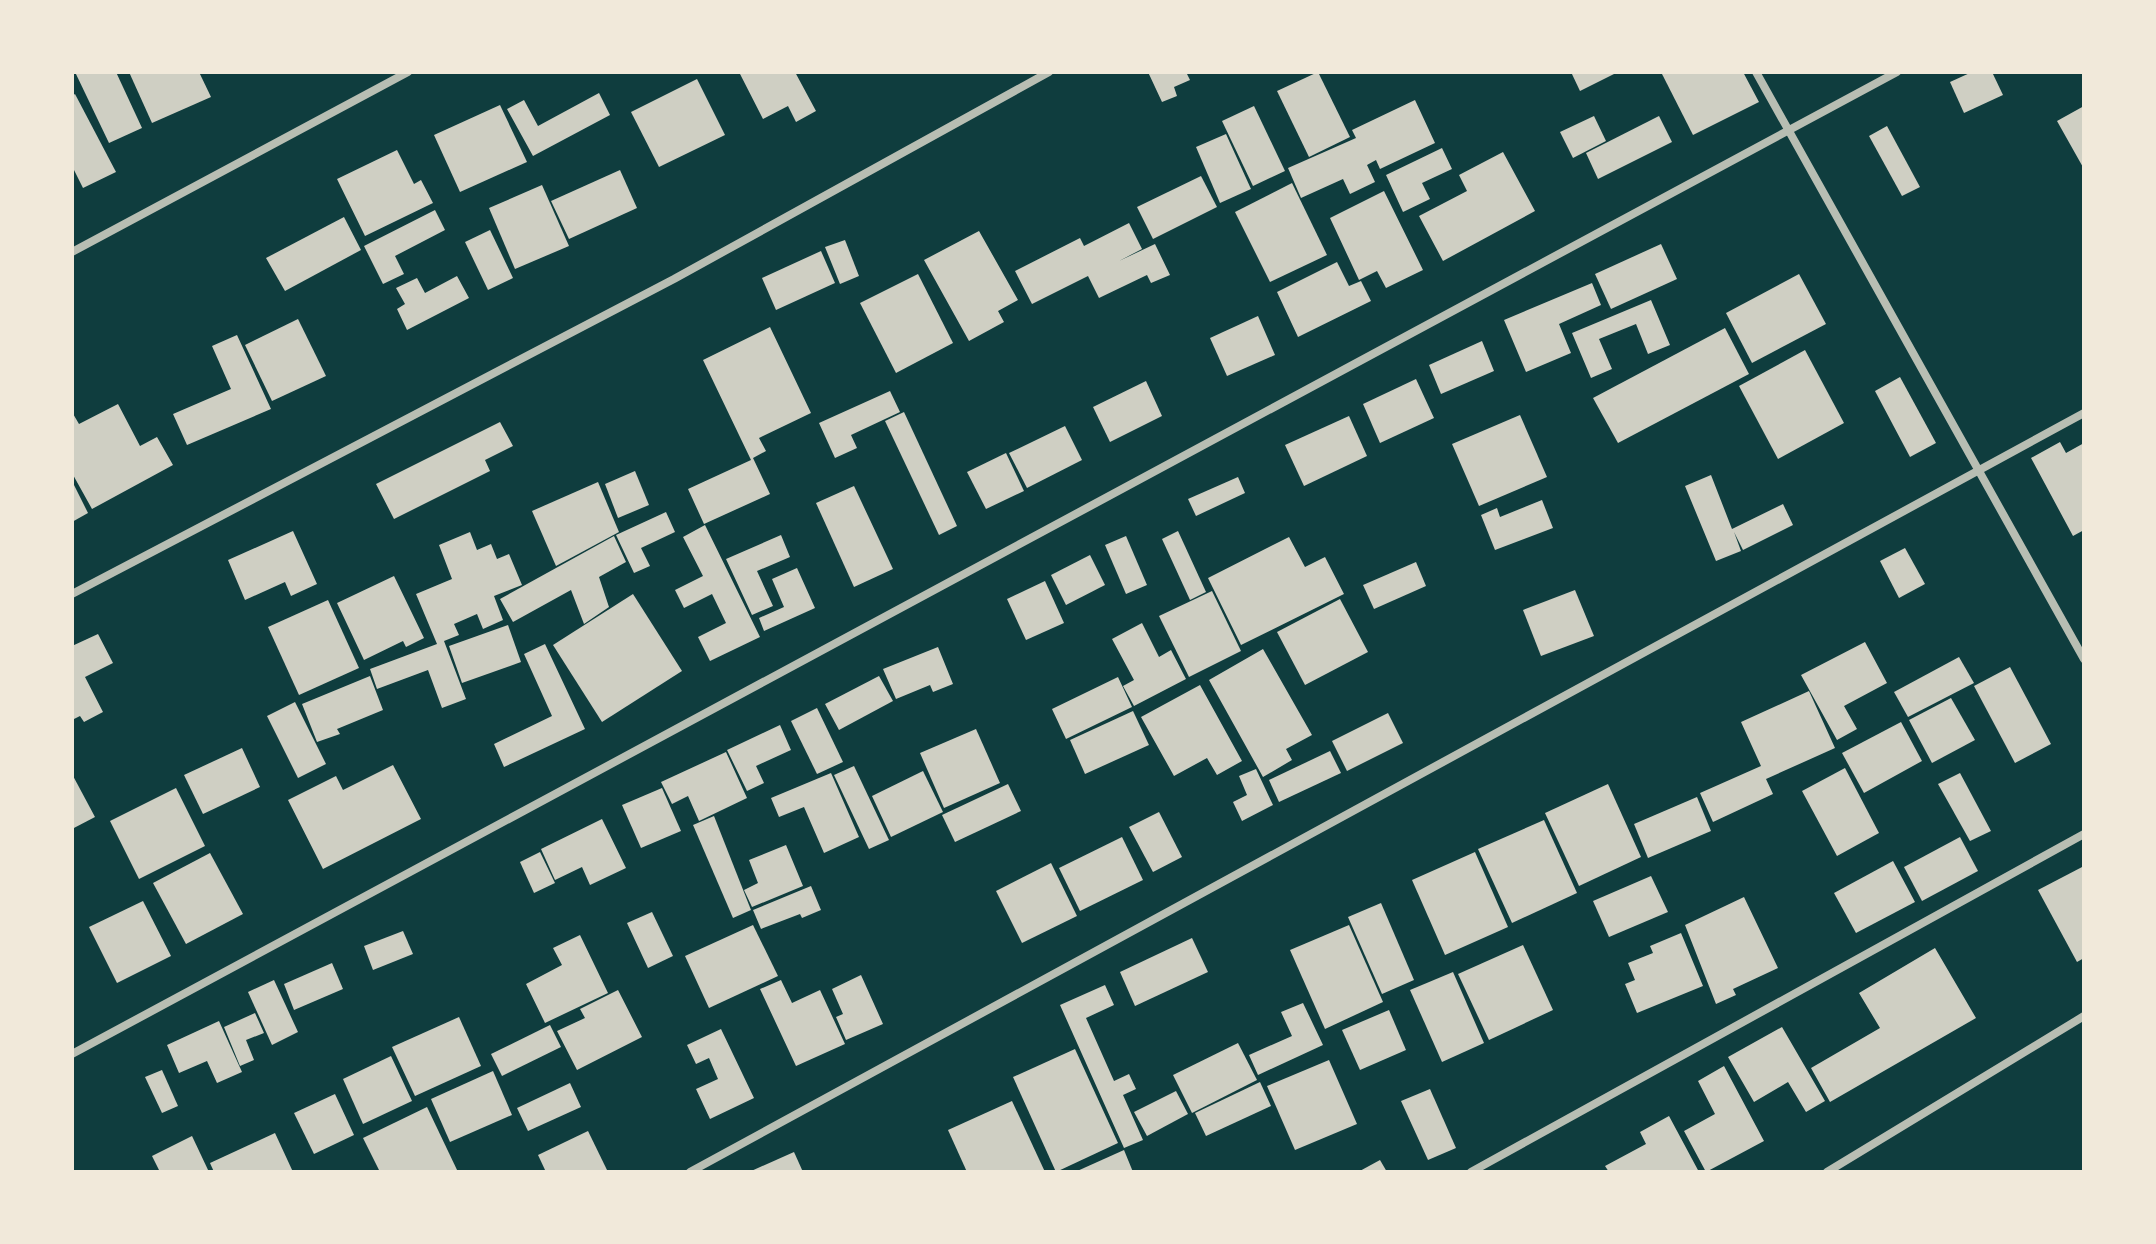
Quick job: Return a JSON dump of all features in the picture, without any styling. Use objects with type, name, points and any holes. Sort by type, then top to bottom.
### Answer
[{"type":"street","points":[[72,252],[408,72]]},
{"type":"street","points":[[72,594],[674,279],[1049,72]]},
{"type":"street","points":[[1756,72],[2084,659]]},
{"type":"street","points":[[72,1054],[1897,72]]},
{"type":"street","points":[[690,1172],[2084,413]]},
{"type":"street","points":[[1471,1172],[2084,834]]},
{"type":"street","points":[[1827,1172],[2084,1016]]},
{"type":"building","points":[[75,72],[116,72],[142,128],[109,143]]},
{"type":"building","points":[[129,72],[199,72],[211,97],[152,123]]},
{"type":"building","points":[[739,72],[795,72],[816,111],[796,122],[788,106],[763,119]]},
{"type":"building","points":[[1148,72],[1186,72],[1190,80],[1174,87],[1177,96],[1162,102]]},
{"type":"building","points":[[1318,72],[1350,137],[1309,157],[1277,91]]},
{"type":"building","points":[[1571,72],[1618,72],[1580,91]]},
{"type":"building","points":[[1661,72],[1743,72],[1759,102],[1693,135]]},
{"type":"building","points":[[1972,72],[1992,72],[2003,95],[1964,113],[1950,82]]},
{"type":"building","points":[[697,79],[725,135],[659,167],[631,112]]},
{"type":"building","points":[[599,93],[610,115],[533,156],[507,109],[524,100],[538,126]]},
{"type":"building","points":[[75,94],[116,172],[83,188],[72,166],[72,96]]},
{"type":"building","points":[[1415,100],[1435,143],[1380,169],[1376,160],[1367,165],[1375,182],[1350,194],[1343,179],[1301,198],[1288,168],[1356,138],[1352,130]]},
{"type":"building","points":[[500,105],[527,162],[460,192],[434,135]]},
{"type":"building","points":[[1254,106],[1285,171],[1253,186],[1222,121]]},
{"type":"building","points":[[2084,106],[2084,169],[2057,121]]},
{"type":"building","points":[[1594,116],[1606,141],[1573,158],[1560,132]]},
{"type":"building","points":[[1659,116],[1672,142],[1598,179],[1586,153]]},
{"type":"building","points":[[1887,126],[1920,187],[1902,196],[1869,136]]},
{"type":"building","points":[[1226,134],[1251,189],[1220,203],[1196,147]]},
{"type":"building","points":[[1442,148],[1452,169],[1422,183],[1430,199],[1403,212],[1386,175]]},
{"type":"building","points":[[397,150],[414,184],[421,180],[433,203],[365,236],[337,179]]},
{"type":"building","points":[[1503,152],[1535,211],[1443,261],[1419,216],[1467,191],[1459,175]]},
{"type":"building","points":[[620,170],[637,208],[569,239],[551,201]]},
{"type":"building","points":[[1201,176],[1217,207],[1153,239],[1137,207]]},
{"type":"building","points":[[1292,183],[1327,255],[1270,282],[1235,212]]},
{"type":"building","points":[[542,185],[569,246],[515,269],[489,208]]},
{"type":"building","points":[[1384,191],[1423,270],[1386,288],[1377,271],[1359,280],[1330,218]]},
{"type":"building","points":[[435,210],[445,230],[395,256],[404,274],[383,284],[364,246]]},
{"type":"building","points":[[344,217],[361,250],[285,291],[266,258]]},
{"type":"building","points":[[1129,223],[1142,249],[1119,261],[1155,244],[1170,275],[1151,283],[1147,275],[1099,298],[1088,276],[1032,304],[1015,271],[1080,238],[1084,246]]},
{"type":"building","points":[[490,230],[513,278],[488,290],[465,242]]},
{"type":"building","points":[[979,231],[1018,300],[998,311],[1004,322],[969,341],[924,260]]},
{"type":"building","points":[[845,240],[859,276],[840,284],[825,247]]},
{"type":"building","points":[[1661,244],[1677,279],[1611,309],[1595,274]]},
{"type":"building","points":[[821,251],[835,283],[776,310],[762,278]]},
{"type":"building","points":[[1337,262],[1349,286],[1361,281],[1371,301],[1298,337],[1277,292]]},
{"type":"building","points":[[918,274],[953,343],[896,373],[860,303]]},
{"type":"building","points":[[1799,274],[1826,324],[1752,363],[1726,313]]},
{"type":"building","points":[[457,276],[469,298],[407,330],[397,309],[405,304],[396,288],[417,278],[425,293]]},
{"type":"building","points":[[1592,283],[1601,305],[1559,324],[1571,353],[1526,372],[1504,320]]},
{"type":"building","points":[[1651,300],[1670,345],[1648,354],[1636,324],[1599,339],[1612,369],[1591,378],[1572,333]]},
{"type":"building","points":[[1258,316],[1275,355],[1227,376],[1210,338]]},
{"type":"building","points":[[298,319],[326,376],[272,401],[245,345]]},
{"type":"building","points":[[770,327],[811,413],[759,438],[766,451],[753,458],[770,494],[704,524],[688,489],[751,460],[703,360]]},
{"type":"building","points":[[1725,328],[1749,374],[1618,443],[1593,398]]},
{"type":"building","points":[[237,335],[271,409],[187,445],[173,414],[231,389],[212,346]]},
{"type":"building","points":[[1482,341],[1494,371],[1441,394],[1429,365]]},
{"type":"building","points":[[1805,350],[1844,423],[1778,459],[1739,386]]},
{"type":"building","points":[[1900,377],[1936,443],[1910,457],[1875,391]]},
{"type":"building","points":[[1416,379],[1434,418],[1380,443],[1363,404]]},
{"type":"building","points":[[1146,381],[1162,416],[1110,442],[1093,407]]},
{"type":"building","points":[[890,391],[900,412],[851,435],[857,448],[835,458],[819,423]]},
{"type":"building","points":[[118,404],[140,446],[157,437],[173,465],[92,509],[72,473],[72,412],[79,424]]},
{"type":"building","points":[[904,412],[957,526],[939,535],[885,421]]},
{"type":"building","points":[[1520,415],[1547,477],[1479,506],[1452,444]]},
{"type":"building","points":[[1349,416],[1367,456],[1304,486],[1285,445]]},
{"type":"building","points":[[500,422],[513,446],[485,460],[490,471],[394,519],[376,484]]},
{"type":"building","points":[[1065,426],[1082,460],[1027,488],[1009,453]]},
{"type":"building","points":[[2060,442],[2066,453],[2084,443],[2084,530],[2073,536],[2031,458]]},
{"type":"building","points":[[1006,453],[1024,491],[986,509],[967,472]]},
{"type":"building","points":[[635,471],[649,505],[618,518],[605,484]]},
{"type":"building","points":[[1711,475],[1732,529],[1783,504],[1793,525],[1743,550],[1734,532],[1741,551],[1716,561],[1685,486]]},
{"type":"building","points":[[1238,477],[1245,493],[1196,516],[1188,499]]},
{"type":"building","points":[[72,481],[88,513],[72,522]]},
{"type":"building","points":[[598,482],[619,532],[556,566],[532,511]]},
{"type":"building","points":[[854,486],[893,569],[854,587],[816,503]]},
{"type":"building","points":[[1542,500],[1553,528],[1495,550],[1481,515],[1497,508],[1500,517]]},
{"type":"building","points":[[666,512],[675,532],[641,548],[650,566],[634,573],[616,535]]},
{"type":"building","points":[[705,525],[760,637],[710,661],[698,637],[726,623],[712,594],[684,608],[675,590],[703,576],[683,537]]},
{"type":"building","points":[[293,531],[317,584],[291,596],[285,582],[245,600],[228,560]]},
{"type":"building","points":[[1178,531],[1206,592],[1190,600],[1162,539]]},
{"type":"building","points":[[470,532],[477,550],[491,544],[497,559],[509,554],[522,585],[494,596],[503,620],[483,629],[477,614],[454,624],[459,635],[444,641],[466,699],[442,708],[428,670],[377,689],[370,669],[437,644],[416,594],[452,579],[439,545]]},
{"type":"building","points":[[781,535],[790,557],[757,571],[773,606],[752,615],[726,559]]},
{"type":"building","points":[[614,536],[626,562],[599,577],[609,607],[584,624],[571,590],[513,622],[500,599]]},
{"type":"building","points":[[1126,536],[1147,585],[1126,594],[1105,545]]},
{"type":"building","points":[[1289,537],[1305,567],[1325,557],[1344,594],[1241,645],[1208,578]]},
{"type":"building","points":[[1905,548],[1925,584],[1899,598],[1880,561]]},
{"type":"building","points":[[1090,555],[1105,585],[1066,605],[1051,575]]},
{"type":"building","points":[[1416,562],[1426,586],[1374,609],[1363,585]]},
{"type":"building","points":[[797,568],[815,608],[764,631],[759,618],[784,607],[772,579]]},
{"type":"building","points":[[394,576],[424,638],[406,647],[403,641],[364,660],[337,603]]},
{"type":"building","points":[[1045,581],[1064,623],[1026,640],[1007,599]]},
{"type":"building","points":[[1575,590],[1594,636],[1541,656],[1523,610]]},
{"type":"building","points":[[1212,591],[1241,651],[1189,677],[1159,616]]},
{"type":"building","points":[[633,594],[682,671],[602,722],[553,645]]},
{"type":"building","points":[[1340,599],[1368,652],[1305,685],[1277,632]]},
{"type":"building","points":[[328,600],[359,668],[299,695],[268,627]]},
{"type":"building","points":[[1142,623],[1159,657],[1171,650],[1186,679],[1134,706],[1123,686],[1134,680],[1112,639]]},
{"type":"building","points":[[508,625],[521,662],[462,683],[449,646]]},
{"type":"building","points":[[98,634],[113,663],[85,677],[103,712],[84,722],[80,716],[72,720],[72,646]]},
{"type":"building","points":[[1865,642],[1887,683],[1844,706],[1857,729],[1837,740],[1801,675]]},
{"type":"building","points":[[545,644],[585,729],[504,767],[494,744],[552,716],[524,654]]},
{"type":"building","points":[[938,647],[953,684],[933,692],[930,685],[896,699],[883,669]]},
{"type":"building","points":[[1263,649],[1312,735],[1286,749],[1292,760],[1263,777],[1209,680]]},
{"type":"building","points":[[1959,657],[1974,683],[1908,717],[1894,692]]},
{"type":"building","points":[[2010,667],[2051,744],[2015,763],[1974,686]]},
{"type":"building","points":[[370,676],[383,710],[337,729],[340,734],[317,742],[302,704]]},
{"type":"building","points":[[879,676],[893,701],[839,730],[825,704]]},
{"type":"building","points":[[1118,677],[1132,707],[1066,739],[1052,709]]},
{"type":"building","points":[[1200,685],[1242,761],[1217,775],[1207,758],[1174,776],[1141,717]]},
{"type":"building","points":[[1809,691],[1835,748],[1766,779],[1773,794],[1713,822],[1700,793],[1761,766],[1741,722]]},
{"type":"building","points":[[1951,698],[1975,740],[1932,763],[1909,720]]},
{"type":"building","points":[[295,702],[326,764],[298,778],[267,716]]},
{"type":"building","points":[[817,708],[843,762],[817,774],[791,721]]},
{"type":"building","points":[[1133,711],[1149,745],[1085,774],[1070,740]]},
{"type":"building","points":[[1388,713],[1403,743],[1347,771],[1332,741]]},
{"type":"building","points":[[1901,722],[1922,761],[1864,793],[1842,753]]},
{"type":"building","points":[[780,725],[791,750],[756,766],[764,783],[747,791],[727,750]]},
{"type":"building","points":[[976,729],[1000,783],[944,808],[920,753]]},
{"type":"building","points":[[242,748],[260,787],[203,814],[184,775]]},
{"type":"building","points":[[1330,751],[1341,773],[1279,802],[1269,780]]},
{"type":"building","points":[[726,752],[747,798],[699,821],[688,796],[672,804],[661,782]]},
{"type":"building","points":[[393,765],[421,819],[323,869],[288,800],[336,776],[343,790]]},
{"type":"building","points":[[854,766],[889,840],[869,849],[834,775]]},
{"type":"building","points":[[1845,768],[1879,833],[1837,856],[1802,791]]},
{"type":"building","points":[[1256,769],[1273,805],[1242,821],[1233,802],[1247,795],[1239,776]]},
{"type":"building","points":[[923,771],[943,812],[891,837],[872,796]]},
{"type":"building","points":[[831,773],[859,837],[824,853],[804,807],[779,817],[771,798]]},
{"type":"building","points":[[1960,773],[1991,831],[1970,841],[1938,784]]},
{"type":"building","points":[[72,774],[95,817],[72,829]]},
{"type":"building","points":[[1008,784],[1021,811],[955,842],[942,815]]},
{"type":"building","points":[[1608,784],[1641,857],[1579,886],[1545,813]]},
{"type":"building","points":[[176,788],[205,846],[139,879],[110,821]]},
{"type":"building","points":[[662,788],[681,831],[641,848],[622,805]]},
{"type":"building","points":[[1697,797],[1711,831],[1648,858],[1634,824]]},
{"type":"building","points":[[1159,812],[1182,857],[1153,872],[1129,827]]},
{"type":"building","points":[[714,816],[751,910],[733,918],[693,825]]},
{"type":"building","points":[[602,819],[626,868],[590,885],[582,867],[555,880],[541,849]]},
{"type":"building","points":[[1544,820],[1577,893],[1512,923],[1478,849]]},
{"type":"building","points":[[1122,837],[1143,880],[1080,911],[1059,868]]},
{"type":"building","points":[[1960,837],[1978,871],[1922,901],[1904,867]]},
{"type":"building","points":[[786,845],[803,886],[752,907],[744,890],[758,883],[749,860]]},
{"type":"building","points":[[540,852],[555,883],[534,893],[520,862]]},
{"type":"building","points":[[1475,852],[1508,927],[1445,955],[1412,880]]},
{"type":"building","points":[[210,853],[243,914],[186,944],[153,883]]},
{"type":"building","points":[[1893,861],[1915,902],[1856,933],[1834,893]]},
{"type":"building","points":[[1051,863],[1077,916],[1022,943],[996,891]]},
{"type":"building","points":[[2084,866],[2084,958],[2077,962],[2038,890]]},
{"type":"building","points":[[1651,876],[1668,912],[1609,937],[1593,901]]},
{"type":"building","points":[[811,886],[821,910],[802,918],[800,914],[761,929],[753,910]]},
{"type":"building","points":[[1744,897],[1778,968],[1733,989],[1736,995],[1716,1004],[1685,925]]},
{"type":"building","points":[[143,901],[171,956],[117,983],[89,927]]},
{"type":"building","points":[[1381,903],[1414,980],[1382,994],[1348,917]]},
{"type":"building","points":[[652,912],[673,956],[648,968],[627,923]]},
{"type":"building","points":[[753,925],[778,976],[709,1008],[685,956]]},
{"type":"building","points":[[1349,925],[1383,1002],[1325,1029],[1290,950]]},
{"type":"building","points":[[403,931],[413,954],[373,970],[364,946]]},
{"type":"building","points":[[1681,933],[1703,986],[1637,1013],[1625,984],[1635,980],[1628,963],[1653,953],[1650,946]]},
{"type":"building","points":[[580,935],[608,993],[545,1023],[526,984],[562,965],[553,948]]},
{"type":"building","points":[[1192,938],[1208,972],[1135,1006],[1120,972]]},
{"type":"building","points":[[1523,945],[1553,1010],[1489,1040],[1458,974]]},
{"type":"building","points":[[1935,948],[1976,1018],[1830,1102],[1811,1068],[1880,1028],[1859,993]]},
{"type":"building","points":[[332,963],[343,989],[294,1010],[284,984]]},
{"type":"building","points":[[1453,972],[1484,1043],[1442,1062],[1410,990]]},
{"type":"building","points":[[861,975],[883,1024],[846,1040],[836,1017],[843,1014],[832,989]]},
{"type":"building","points":[[274,980],[298,1032],[272,1045],[248,992]]},
{"type":"building","points":[[781,980],[792,1003],[820,990],[845,1044],[796,1066],[760,989]]},
{"type":"building","points":[[1105,985],[1114,1005],[1086,1018],[1114,1081],[1129,1074],[1136,1089],[1123,1095],[1143,1140],[1124,1148],[1060,1005]]},
{"type":"building","points":[[618,990],[642,1037],[577,1070],[557,1031],[585,1018],[580,1009]]},
{"type":"building","points":[[1303,1003],[1323,1045],[1258,1075],[1249,1055],[1292,1036],[1281,1012]]},
{"type":"building","points":[[1389,1010],[1406,1050],[1360,1070],[1342,1030]]},
{"type":"building","points":[[255,1013],[264,1033],[246,1040],[254,1060],[240,1066],[224,1027]]},
{"type":"building","points":[[459,1017],[481,1066],[415,1096],[392,1047]]},
{"type":"building","points":[[219,1021],[242,1072],[217,1083],[207,1061],[179,1073],[167,1045]]},
{"type":"building","points":[[550,1025],[561,1047],[502,1076],[491,1054]]},
{"type":"building","points":[[1782,1027],[1825,1101],[1806,1112],[1788,1082],[1754,1102],[1728,1057]]},
{"type":"building","points":[[721,1029],[754,1098],[710,1119],[696,1089],[718,1079],[709,1058],[696,1064],[687,1045]]},
{"type":"building","points":[[1238,1043],[1257,1080],[1192,1113],[1173,1075]]},
{"type":"building","points":[[1075,1049],[1118,1143],[1056,1172],[1013,1077]]},
{"type":"building","points":[[391,1056],[412,1101],[363,1124],[343,1079]]},
{"type":"building","points":[[1329,1060],[1357,1124],[1295,1150],[1267,1086]]},
{"type":"building","points":[[1724,1066],[1764,1141],[1706,1172],[1684,1131],[1715,1114],[1698,1081]]},
{"type":"building","points":[[162,1070],[178,1106],[162,1113],[145,1077]]},
{"type":"building","points":[[493,1071],[512,1115],[450,1142],[431,1099]]},
{"type":"building","points":[[1260,1082],[1271,1106],[1206,1136],[1195,1113]]},
{"type":"building","points":[[570,1083],[581,1107],[528,1131],[517,1108]]},
{"type":"building","points":[[1430,1089],[1456,1148],[1428,1160],[1401,1101]]},
{"type":"building","points":[[1176,1091],[1188,1114],[1147,1136],[1134,1112]]},
{"type":"building","points":[[335,1094],[354,1135],[314,1154],[294,1113]]},
{"type":"building","points":[[1012,1101],[1045,1172],[967,1172],[948,1130]]},
{"type":"building","points":[[427,1107],[458,1172],[380,1172],[363,1138]]},
{"type":"building","points":[[1669,1116],[1699,1172],[1609,1172],[1605,1166],[1646,1144],[1640,1132]]},
{"type":"building","points":[[588,1131],[607,1170],[546,1172],[538,1155]]},
{"type":"building","points":[[275,1133],[293,1172],[214,1172],[210,1163]]},
{"type":"building","points":[[192,1136],[209,1172],[160,1172],[152,1156]]},
{"type":"building","points":[[1124,1150],[1133,1172],[1075,1172]]},
{"type":"building","points":[[794,1152],[803,1172],[749,1172]]},
{"type":"building","points":[[1380,1160],[1387,1172],[1358,1172]]}]
